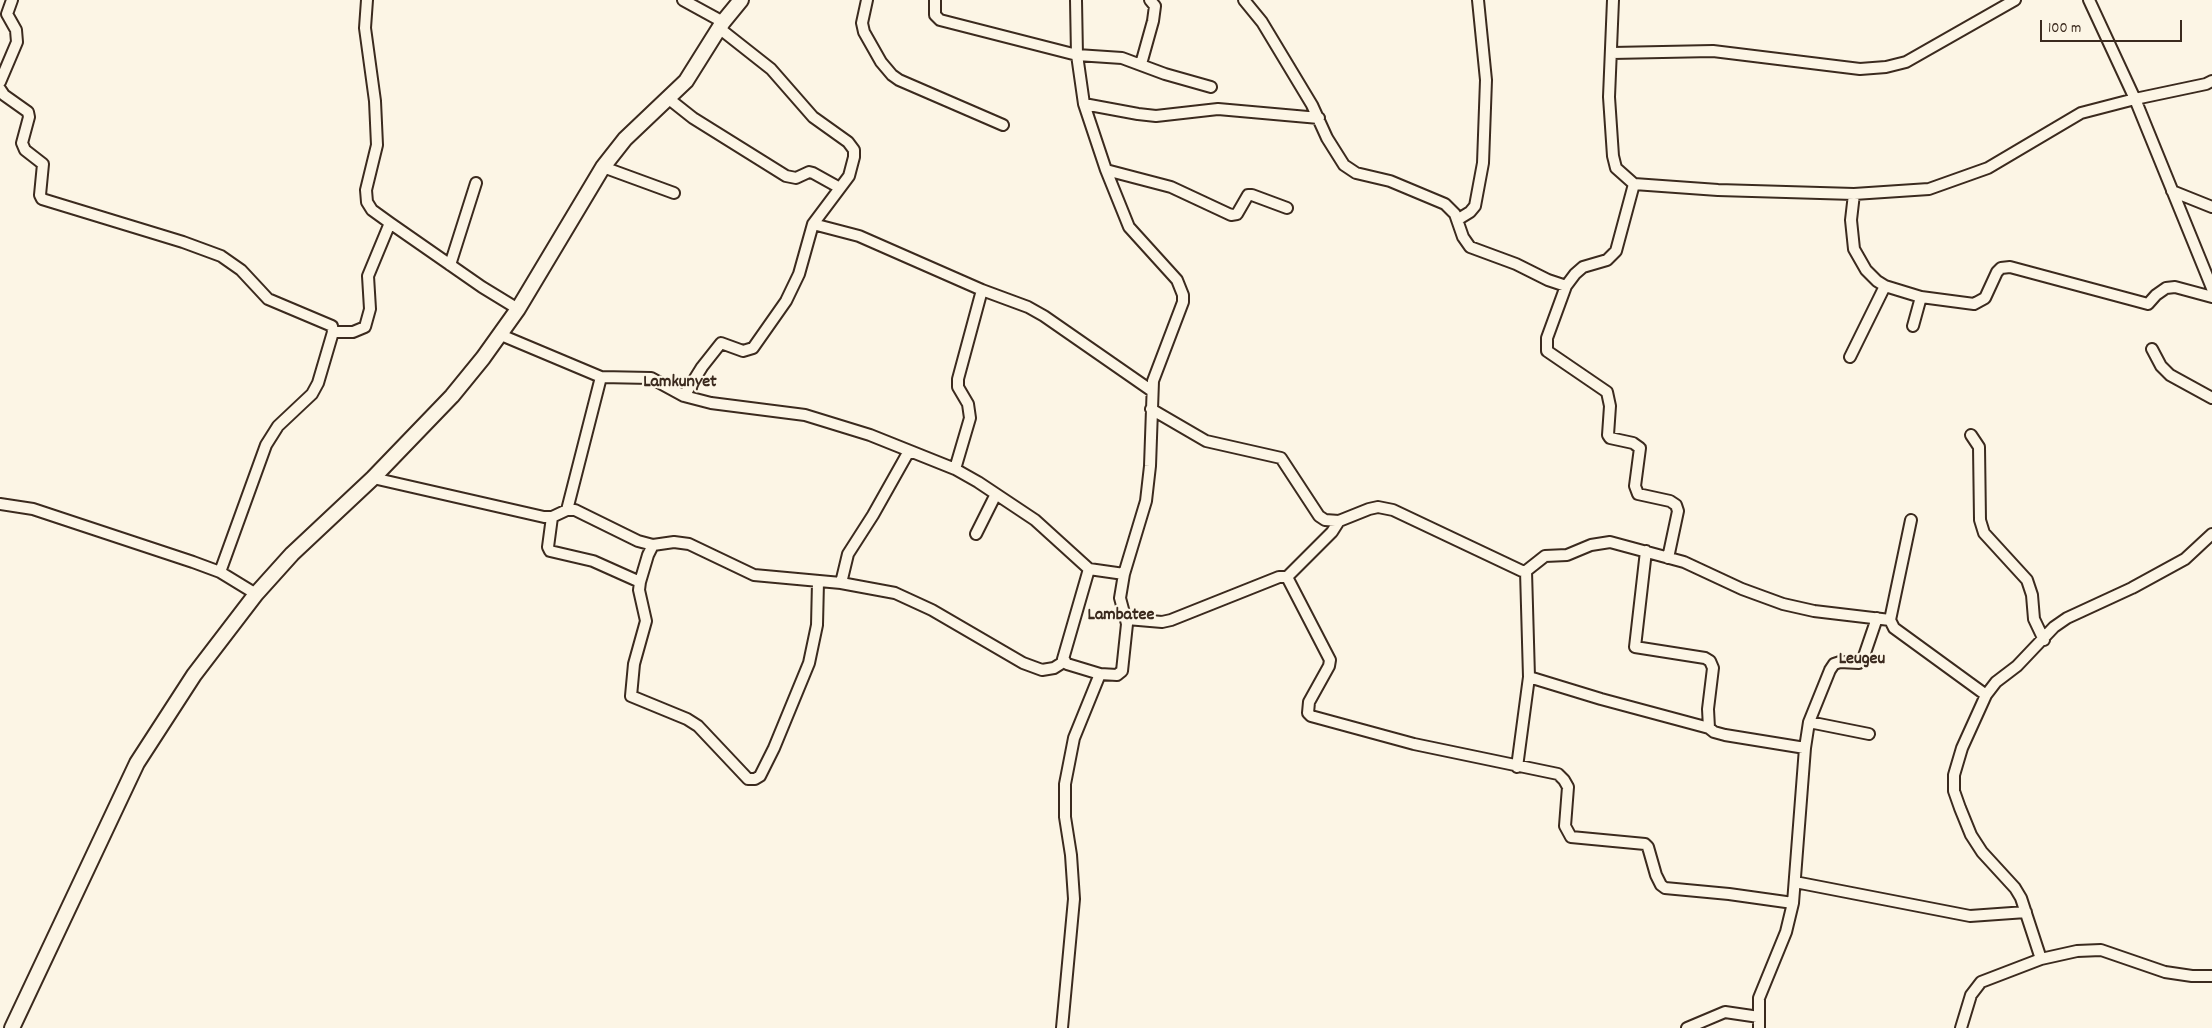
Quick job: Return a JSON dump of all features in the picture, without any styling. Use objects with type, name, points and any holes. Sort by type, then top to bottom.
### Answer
[{"type":"street","points":[[0,82],[17,42],[16,30],[7,14],[12,0]]},
{"type":"street","points":[[367,0],[365,28],[375,101],[377,144],[365,197],[372,210],[390,224],[518,309]]},
{"type":"street","points":[[683,0],[721,25],[771,69],[813,117],[848,142],[854,150],[853,166],[849,176],[813,224],[799,274],[786,302],[753,348],[743,351],[721,343],[702,367],[684,396]]},
{"type":"street","points":[[12,1028],[137,763],[194,676],[256,594],[292,554],[373,478],[452,396],[501,335],[603,167],[625,139],[686,81],[721,25],[741,0]]},
{"type":"street","points":[[867,0],[862,23],[864,32],[881,62],[892,75],[899,80],[1003,125]]},
{"type":"street","points":[[935,0],[935,15],[940,20],[1077,55],[1122,58],[1165,74],[1211,87]]},
{"type":"street","points":[[1076,0],[1077,55],[1084,104],[1106,170],[1129,227],[1177,280],[1182,288],[1183,295],[1183,302],[1154,373],[1150,466],[1146,501],[1124,574],[1120,603],[1127,619],[1122,671],[1117,675],[1100,674],[1067,664],[1065,661],[1064,652],[1090,569]]},
{"type":"street","points":[[1140,64],[1153,21],[1155,6],[1150,0]]},
{"type":"street","points":[[1244,0],[1262,22],[1319,118],[1327,138],[1344,166],[1356,173],[1390,181],[1427,196],[1451,209],[1463,237],[1470,247],[1516,264],[1548,280],[1566,286]]},
{"type":"street","points":[[1457,220],[1470,212],[1475,206],[1483,163],[1486,80],[1478,0]]},
{"type":"street","points":[[1613,0],[1609,96],[1613,156],[1616,168],[1634,184],[1718,190],[1854,194],[1929,189],[1988,168],[2081,113],[2212,81]]},
{"type":"street","points":[[1612,53],[1713,51],[1860,69],[1886,67],[1906,62],[2015,0]]},
{"type":"street","points":[[2089,0],[2135,99],[2212,288]]},
{"type":"street","points":[[0,89],[4,95],[28,112],[29,117],[22,143],[25,150],[43,164],[40,195],[42,199],[183,242],[221,256],[241,270],[268,298],[330,324],[333,332],[318,383],[312,394],[278,426],[266,445],[220,572]]},
{"type":"street","points":[[669,99],[693,118],[786,176],[796,178],[813,172],[840,188]]},
{"type":"street","points":[[1084,104],[1156,116],[1218,108],[1319,118]]},
{"type":"street","points":[[603,167],[674,193]]},
{"type":"street","points":[[1106,170],[1171,187],[1231,215],[1237,214],[1248,195],[1287,208]]},
{"type":"street","points":[[450,265],[476,183]]},
{"type":"street","points":[[1634,184],[1616,251],[1607,260],[1583,267],[1566,286],[1547,338],[1548,351],[1607,392],[1610,406],[1608,435],[1610,438],[1633,443],[1640,448],[1635,486],[1638,494],[1670,501],[1676,505],[1678,511],[1668,558]]},
{"type":"street","points":[[2172,191],[2212,206]]},
{"type":"street","points":[[1854,194],[1851,220],[1854,248],[1866,270],[1885,286],[1920,297],[1951,302],[1978,303],[1988,293],[1997,272],[2002,268],[2010,267],[2148,304],[2166,288],[2175,287],[2212,297]]},
{"type":"street","points":[[333,332],[353,332],[365,327],[370,309],[368,276],[390,224]]},
{"type":"street","points":[[813,224],[859,236],[982,290],[1028,307],[1044,316],[1152,391]]},
{"type":"street","points":[[1850,357],[1885,286]]},
{"type":"street","points":[[955,469],[970,418],[968,404],[958,388],[958,379],[982,290]]},
{"type":"street","points":[[1913,326],[1920,297]]},
{"type":"street","points":[[501,335],[601,377],[651,378],[684,396],[711,403],[805,415],[870,435],[955,469],[1035,520],[1090,569],[1124,574]]},
{"type":"street","points":[[2152,348],[2161,366],[2170,374],[2212,398]]},
{"type":"street","points":[[568,510],[601,377]]},
{"type":"street","points":[[1151,409],[1206,440],[1281,458],[1319,516],[1325,520],[1339,521],[1369,509],[1393,510],[1518,570],[1526,571]]},
{"type":"street","points":[[1971,435],[1979,447],[1980,520],[1984,533],[2027,580],[2032,595],[2034,619],[2044,640]]},
{"type":"street","points":[[841,584],[848,554],[873,515],[909,451]]},
{"type":"street","points":[[373,478],[521,513],[552,517],[568,510],[582,512],[653,546],[674,542],[689,544],[754,574],[841,584],[895,593],[932,610],[1023,663],[1042,670],[1054,668],[1065,661]]},
{"type":"street","points":[[976,534],[996,494]]},
{"type":"street","points":[[0,504],[32,509],[220,572],[256,594]]},
{"type":"street","points":[[552,517],[548,547],[550,551],[594,561],[640,582]]},
{"type":"street","points":[[1911,520],[1890,620],[1899,633],[1986,695]]},
{"type":"street","points":[[1127,619],[1162,622],[1171,620],[1279,577],[1287,577],[1332,532],[1339,521]]},
{"type":"street","points":[[2040,959],[2026,912],[2015,888],[1982,852],[1972,836],[1954,791],[1954,775],[1957,762],[1986,695],[1996,682],[2044,640],[2054,628],[2067,618],[2132,588],[2185,559],[2212,534]]},
{"type":"street","points":[[1517,767],[1529,676],[1526,571],[1540,558],[1567,555],[1600,543],[1610,542],[1684,562],[1742,589],[1783,604],[1814,611],[1890,620]]},
{"type":"street","points":[[653,546],[648,555],[640,582],[646,620],[634,664],[632,696],[687,719],[698,726],[751,780],[760,776],[774,748],[809,663],[817,625],[818,582]]},
{"type":"street","points":[[1646,551],[1634,644],[1639,649],[1705,658],[1710,661],[1712,668],[1708,709],[1709,728]]},
{"type":"street","points":[[1287,577],[1330,660],[1330,666],[1309,702],[1308,713],[1311,716],[1414,744],[1517,767],[1558,774],[1568,787],[1565,826],[1571,837],[1645,844],[1648,847],[1660,885],[1665,888],[1729,894],[1792,903]]},
{"type":"street","points":[[1760,1028],[1759,998],[1786,932],[1792,903],[1805,748],[1809,722],[1830,670],[1834,664],[1840,662],[1859,663],[1863,659],[1877,618]]},
{"type":"street","points":[[1062,1028],[1074,899],[1071,855],[1065,817],[1065,784],[1074,738],[1100,674]]},
{"type":"street","points":[[1529,676],[1600,699],[1709,728],[1714,732],[1725,735],[1805,748]]},
{"type":"street","points":[[1809,722],[1869,734]]},
{"type":"street","points":[[1795,882],[1970,916],[2026,912]]},
{"type":"street","points":[[1961,1028],[1971,995],[1980,982],[2040,959],[2077,951],[2101,950],[2165,972],[2192,976],[2212,976]]},
{"type":"street","points":[[1686,1028],[1725,1012],[1759,1017]]},
{"type":"district","name":"Lamkunyet","points":[[680,384]]},
{"type":"district","name":"Lambatee","points":[[1121,617]]},
{"type":"district","name":"Leugeu","points":[[1862,661]]}]
